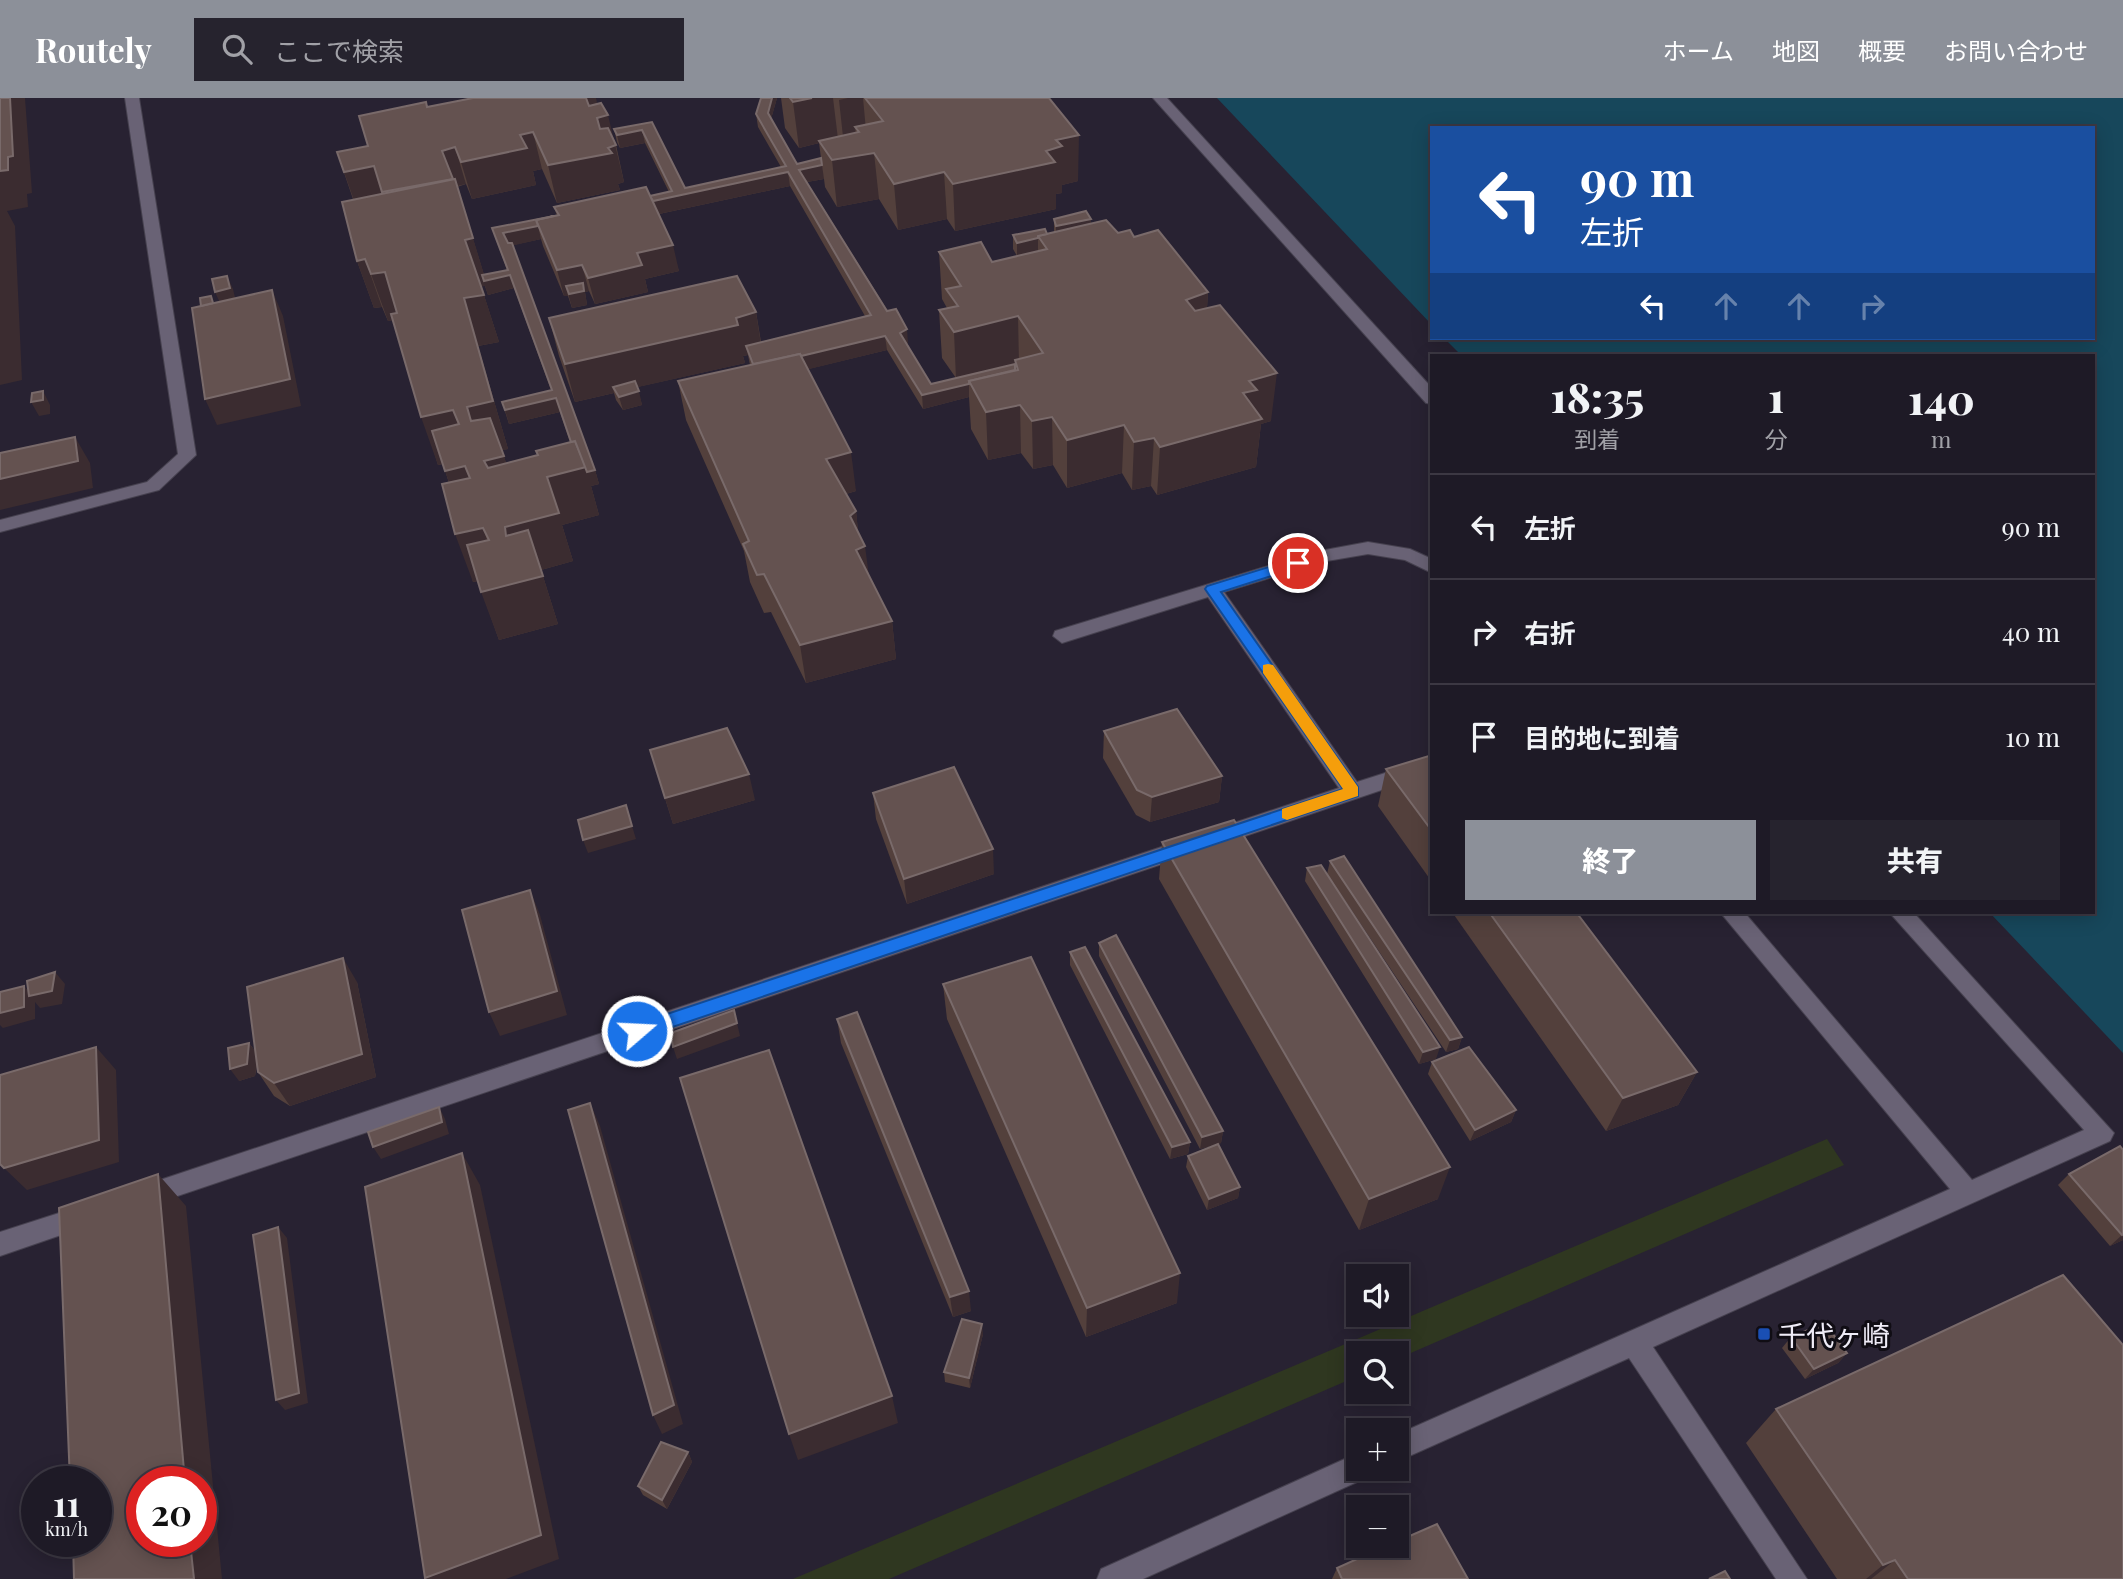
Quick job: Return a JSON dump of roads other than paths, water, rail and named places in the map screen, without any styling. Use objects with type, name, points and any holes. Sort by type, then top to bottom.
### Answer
[{"type":"street","points":[[0,526],[153,486],[187,455],[132,98]]},
{"type":"street","points":[[1160,98],[1430,397]]},
{"type":"street","points":[[1062,636],[1320,556],[1367,548],[1410,555],[1430,566]]},
{"type":"street","points":[[1212,589],[1353,792]]},
{"type":"street","points":[[0,1244],[1430,766]]},
{"type":"street","points":[[1733,914],[1967,1192]]},
{"type":"street","points":[[1409,1443],[1967,1192],[2109,1141],[1902,914]]},
{"type":"street","points":[[1634,1342],[1793,1579]]},
{"type":"street","points":[[1111,1579],[1346,1472]]},
{"type":"water","points":[[1217,98],[2123,98],[2123,1053],[1991,914],[2095,914],[2095,354],[1460,354],[1446,340],[2095,340],[2095,126],[1430,126],[1430,323]]},
{"type":"place","name":"千代ヶ崎","points":[[1764,1334]]}]
